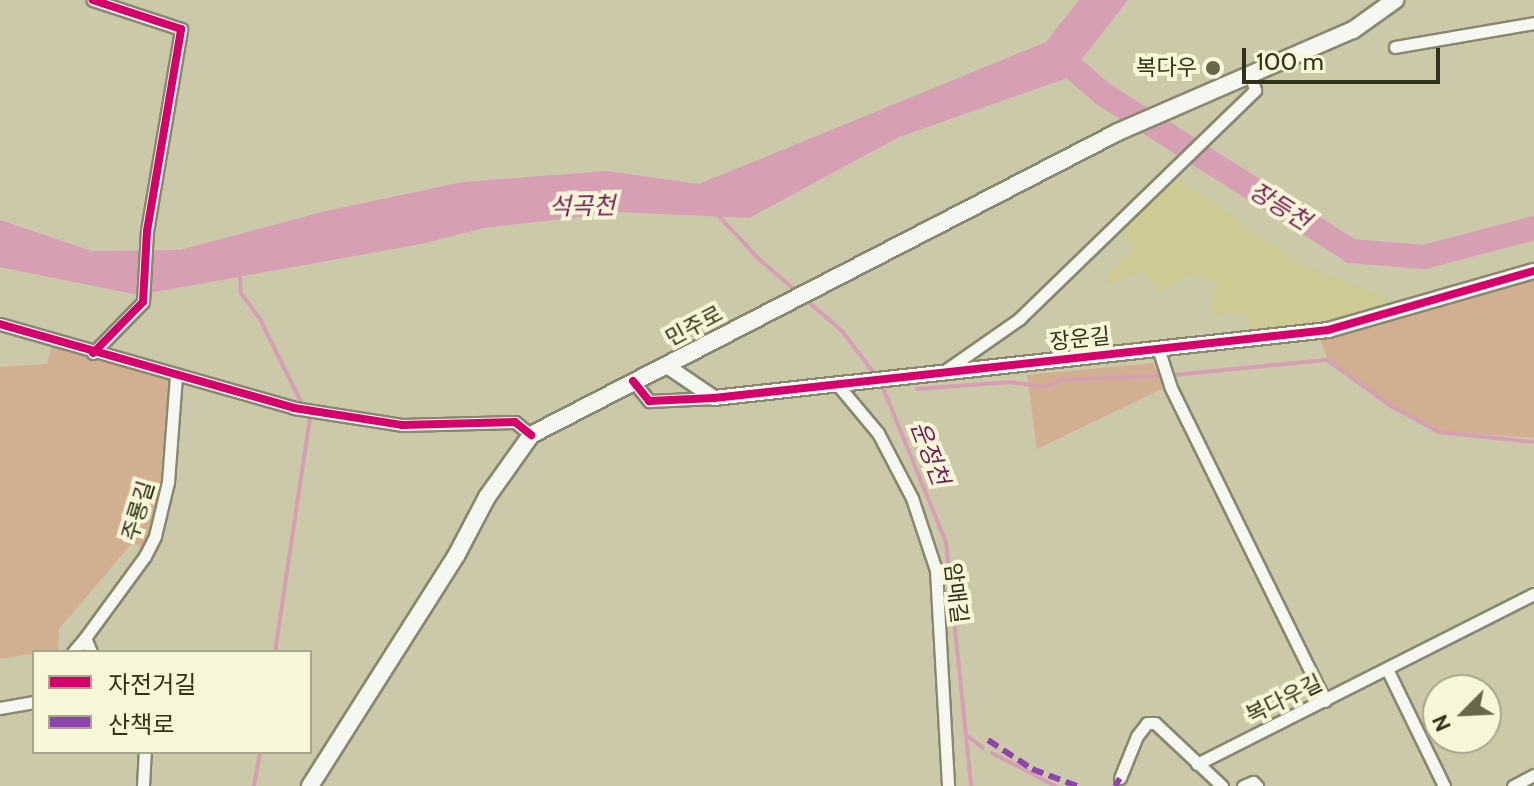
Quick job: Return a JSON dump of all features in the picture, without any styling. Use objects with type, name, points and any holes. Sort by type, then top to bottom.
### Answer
[{"type":"main road","name":"민주로","points":[[310,786],[456,556],[487,497],[531,435],[789,299],[1118,132],[1250,72],[1353,30],[1395,0]]},
{"type":"street","points":[[93,0],[181,29],[146,243],[143,302],[93,353]]},
{"type":"street","points":[[1395,47],[1534,23]]},
{"type":"street","points":[[942,372],[1019,319],[1209,131],[1255,90],[1250,72]]},
{"type":"street","name":"장운길","points":[[633,381],[649,401],[714,398],[1328,330],[1534,271]]},
{"type":"street","points":[[0,324],[93,353],[315,413],[402,425],[515,422],[531,435]]},
{"type":"street","points":[[1158,348],[1170,386],[1325,701]]},
{"type":"street","points":[[667,366],[714,398]]},
{"type":"street","name":"주룡길","points":[[75,650],[145,556],[155,536],[168,482],[176,376]]},
{"type":"street","name":"암매길","points":[[837,384],[878,433],[912,498],[936,570],[948,786]]},
{"type":"street","name":"복다우길","points":[[1197,764],[1534,594]]},
{"type":"street","points":[[85,638],[90,650]]},
{"type":"street","points":[[1387,669],[1444,786]]},
{"type":"street","points":[[0,708],[32,702]]},
{"type":"street","points":[[1120,778],[1137,736],[1147,723],[1155,723],[1222,786]]},
{"type":"street","points":[[143,786],[145,754]]},
{"type":"street","points":[[1513,786],[1534,775]]},
{"type":"street","points":[[1243,786],[1253,782],[1257,786]]},
{"type":"shaded area","points":[[1170,181],[1184,182],[1298,262],[1394,301],[1392,306],[1324,323],[1250,331],[1247,313],[1210,315],[1217,281],[1188,276],[1158,293],[1143,272],[1106,285],[1108,273],[1135,247],[1121,233]]},
{"type":"shaded area","points":[[1534,276],[1534,438],[1441,431],[1392,405],[1327,358],[1319,336]]},
{"type":"shaded area","points":[[52,344],[172,380],[160,501],[144,548],[132,543],[59,629],[58,650],[32,650],[32,654],[0,659],[0,367],[47,364]]},
{"type":"shaded area","points":[[1153,363],[1166,387],[1037,449],[1027,375]]},
{"type":"water","name":"석곡천","points":[[1079,0],[1128,0],[1067,78],[899,137],[749,218],[620,212],[484,228],[421,244],[138,295],[0,267],[0,220],[92,251],[180,250],[326,211],[463,182],[607,171],[699,184],[1046,42]]},
{"type":"waterway","name":"장등천","points":[[1057,54],[1103,94],[1351,251],[1424,257],[1534,228]]},
{"type":"waterway","name":"운정천","points":[[717,214],[759,259],[797,292]]},
{"type":"waterway","points":[[240,275],[241,293],[261,321],[303,406]]},
{"type":"waterway","name":"운정천","points":[[806,300],[842,331],[876,376]]},
{"type":"waterway","points":[[1173,375],[1327,360],[1391,406],[1439,432],[1534,442]]},
{"type":"waterway","points":[[917,389],[1010,382],[1047,387],[1060,380],[1158,376]]},
{"type":"waterway","name":"운정천","points":[[881,383],[946,542],[971,786]]},
{"type":"waterway","points":[[275,650],[310,419],[307,414]]},
{"type":"waterway","points":[[966,735],[983,748]]},
{"type":"waterway","points":[[992,753],[1055,786]]},
{"type":"waterway","points":[[254,786],[260,754]]},
{"type":"marked path","points":[[988,740],[1032,769],[1077,786]]},
{"type":"marked path","points":[[1115,786],[1120,778]]},
{"type":"cycle path","points":[[93,0],[181,29],[147,231],[143,302],[93,353]]},
{"type":"cycle path","points":[[633,381],[649,401],[714,398],[1328,330],[1534,271]]},
{"type":"cycle path","points":[[0,324],[294,408],[402,425],[515,422],[531,435]]},
{"type":"place","name":"복다우","points":[[1213,68]]}]
